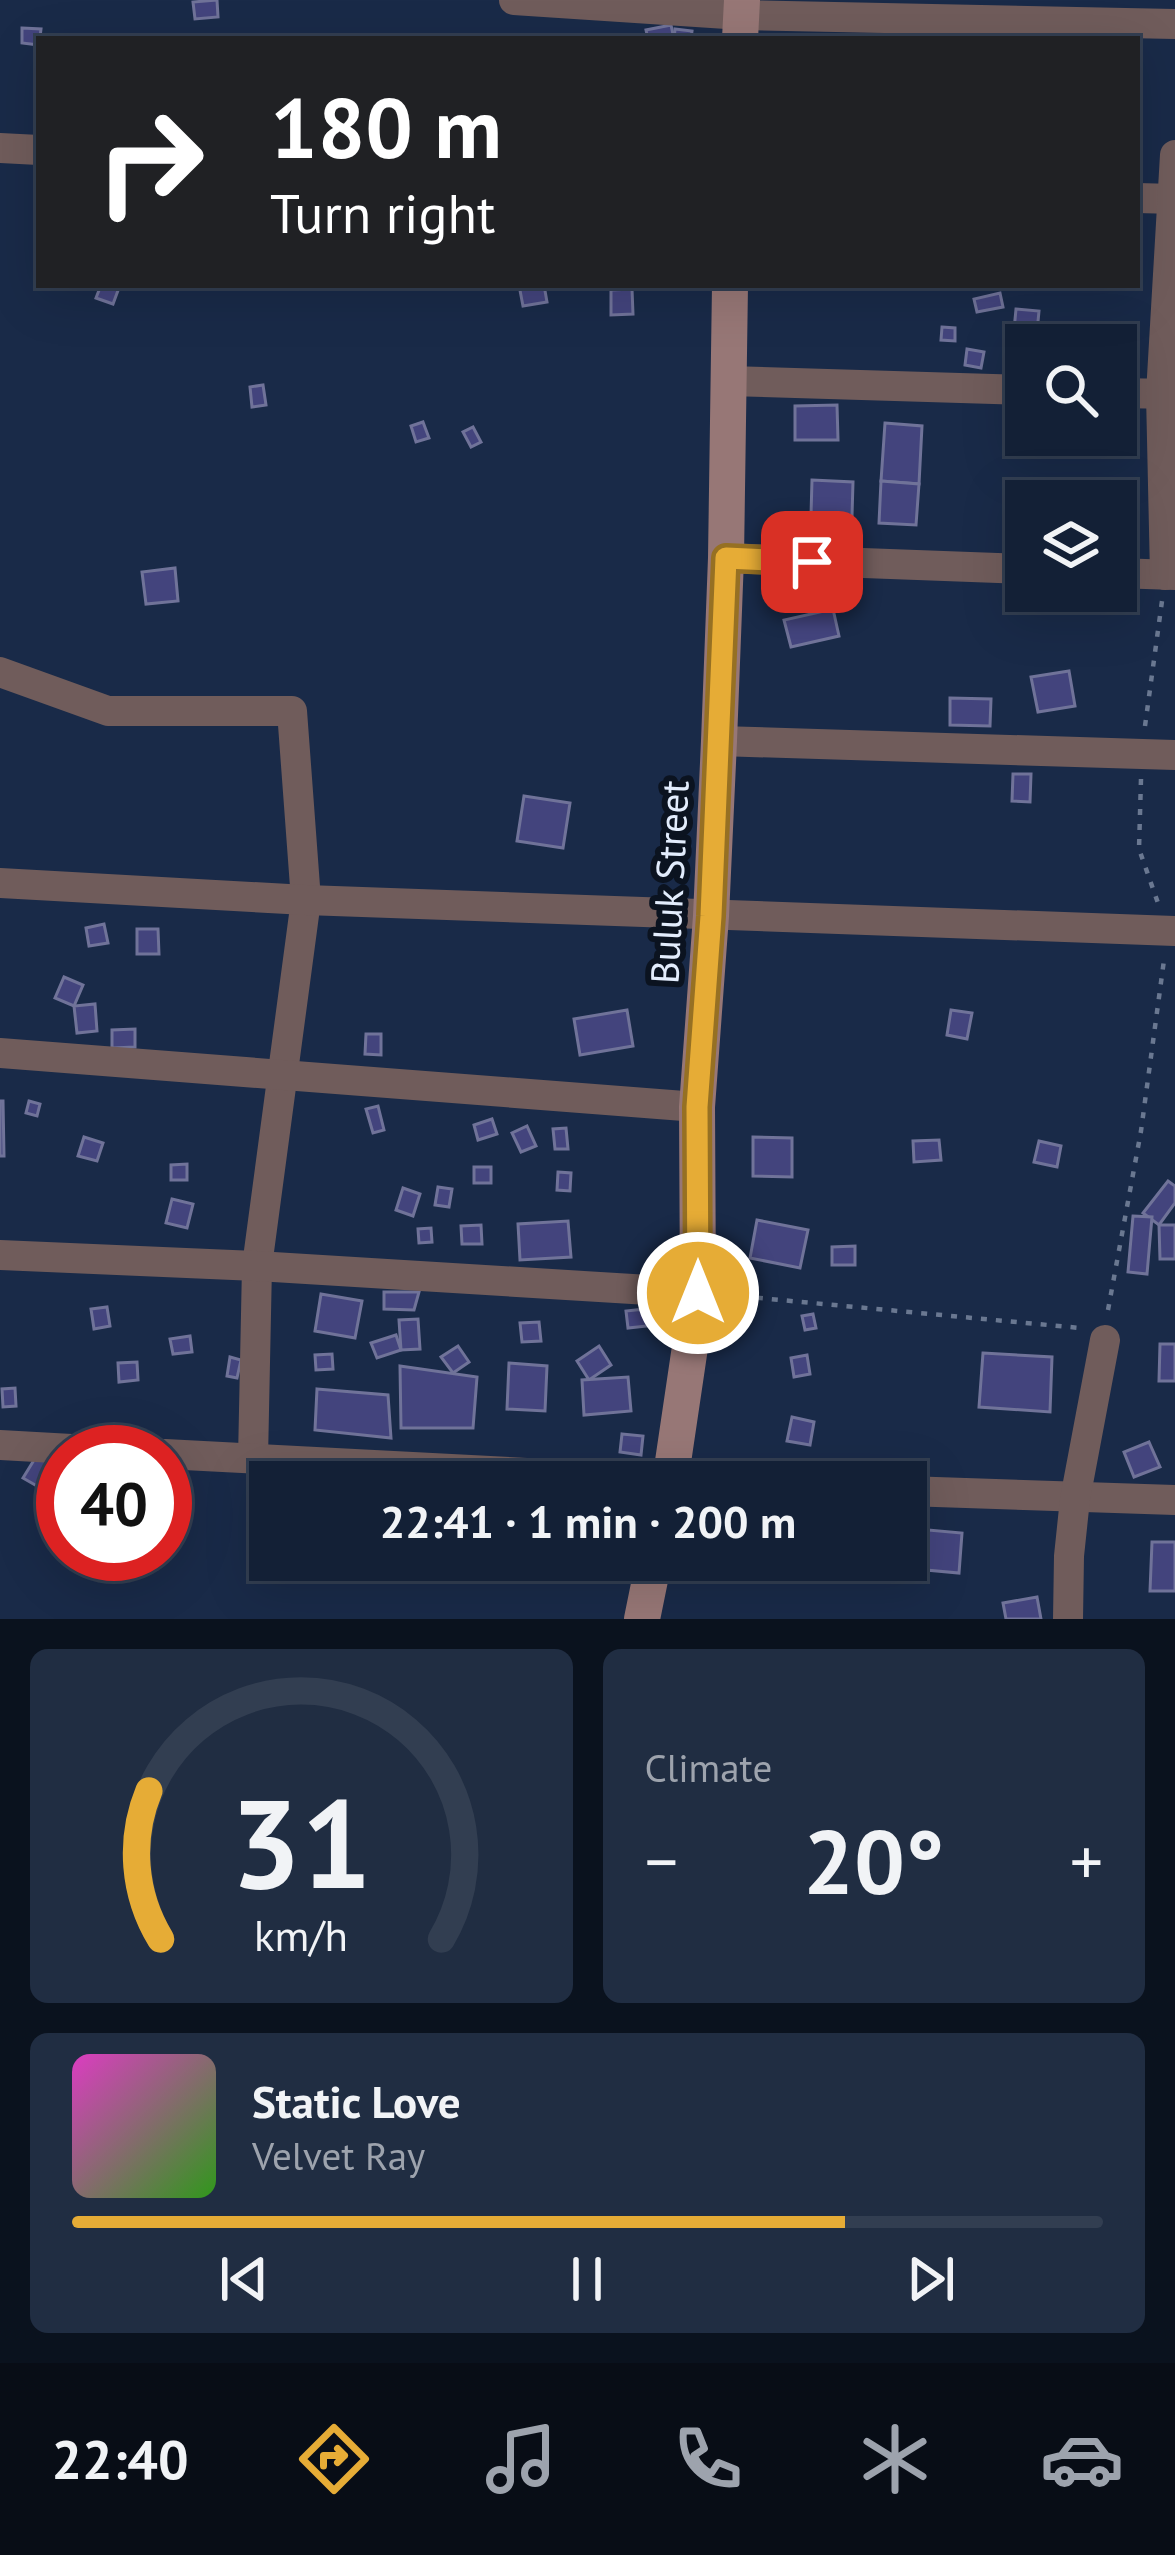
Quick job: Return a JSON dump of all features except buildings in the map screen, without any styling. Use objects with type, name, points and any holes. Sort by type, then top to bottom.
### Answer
[{"type":"street","points":[[514,0],[741,18],[1175,24]]},
{"type":"street","points":[[0,148],[36,150]]},
{"type":"street","points":[[1137,574],[1170,575],[1168,394],[1175,155]]},
{"type":"street","points":[[1140,198],[1173,199]]},
{"type":"street","name":"Buluk Street","points":[[673,1461],[698,1293],[697,1107],[719,741],[730,288]]},
{"type":"street","points":[[728,381],[1005,389]]},
{"type":"street","points":[[1137,393],[1168,394]]},
{"type":"street","points":[[726,558],[1005,568]]},
{"type":"street","points":[[0,672],[108,711],[292,711],[307,900],[257,1266],[253,1459]]},
{"type":"street","points":[[719,741],[1175,755]]},
{"type":"street","points":[[0,883],[307,900],[1175,931]]},
{"type":"street","points":[[0,1053],[697,1107]]},
{"type":"street","points":[[0,1255],[698,1293]]},
{"type":"street","points":[[1068,1619],[1069,1556],[1092,1334]]},
{"type":"street","points":[[0,1445],[36,1447]]},
{"type":"street","points":[[192,1456],[291,1461]]},
{"type":"street","points":[[927,1492],[1175,1500]]},
{"type":"street","points":[[642,1619],[650,1581]]},
{"type":"path","points":[[698,1293],[1092,1334]]},
{"type":"route","points":[[698,1293],[697,1107],[711,916],[726,558],[812,562]]}]
